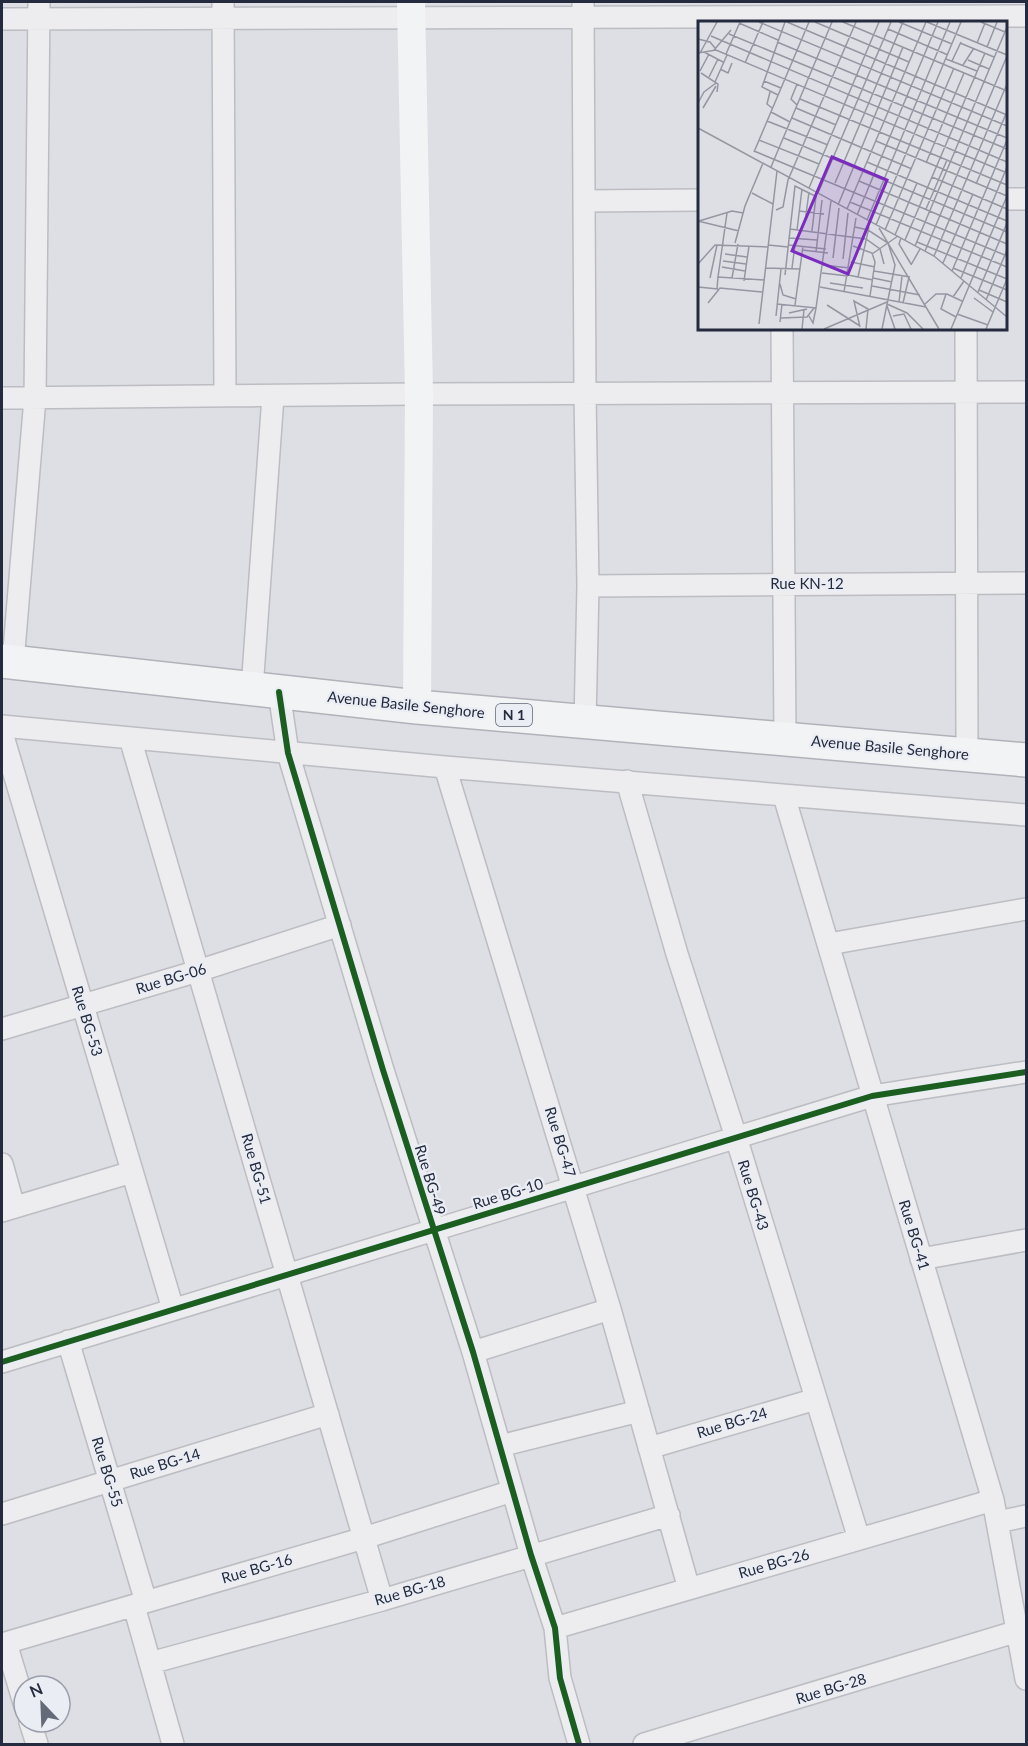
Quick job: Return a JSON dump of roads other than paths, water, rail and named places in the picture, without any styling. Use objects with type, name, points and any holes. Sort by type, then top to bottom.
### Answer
[{"type":"highway","name":"Avenue Basile Senghore","points":[[7,662],[417,707],[1026,760]]},
{"type":"street","points":[[7,662],[35,398],[39,10]]},
{"type":"street","points":[[2,19],[39,10],[583,10],[1026,16]]},
{"type":"street","points":[[411,10],[419,394],[417,707]]},
{"type":"street","points":[[583,10],[588,586],[585,722]]},
{"type":"street","points":[[223,11],[225,396]]},
{"type":"street","points":[[1007,199],[1026,199]]},
{"type":"street","points":[[584,201],[698,200]]},
{"type":"street","points":[[782,330],[785,738]]},
{"type":"street","points":[[966,330],[967,754]]},
{"type":"street","points":[[2,398],[1026,392]]},
{"type":"street","name":"Rue BG-49","points":[[273,396],[266,690],[288,753],[433,1229],[473,1352],[531,1555],[555,1628],[560,1678],[579,1744]]},
{"type":"street","name":"Rue KN-12","points":[[588,586],[1026,583]]},
{"type":"street","points":[[2,726],[445,767],[1026,815]]},
{"type":"street","name":"Rue BG-53","points":[[2,733],[173,1310]]},
{"type":"street","name":"Rue BG-51","points":[[130,738],[382,1600]]},
{"type":"street","name":"Rue BG-47","points":[[445,767],[574,1187],[690,1589]]},
{"type":"street","name":"Rue BG-43","points":[[627,781],[676,954],[736,1137],[859,1539]]},
{"type":"street","name":"Rue BG-41","points":[[784,796],[993,1500],[1026,1679]]},
{"type":"street","points":[[829,944],[1026,909]]},
{"type":"street","name":"Rue BG-06","points":[[2,1029],[198,971],[340,925]]},
{"type":"street","name":"Rue BG-10","points":[[2,1362],[872,1096],[1026,1072]]},
{"type":"street","points":[[2,1164],[8,1209],[132,1172]]},
{"type":"street","points":[[921,1259],[1026,1240]]},
{"type":"street","points":[[473,1352],[610,1309]]},
{"type":"street","name":"Rue BG-55","points":[[68,1341],[110,1481],[140,1604],[150,1663],[173,1744]]},
{"type":"street","name":"Rue BG-24","points":[[650,1448],[816,1399]]},
{"type":"street","points":[[500,1446],[639,1411]]},
{"type":"street","name":"Rue BG-14","points":[[2,1514],[328,1414]]},
{"type":"street","name":"Rue BG-16","points":[[4,1644],[364,1538],[512,1491]]},
{"type":"street","name":"Rue BG-26","points":[[555,1628],[993,1500]]},
{"type":"street","name":"Rue BG-18","points":[[150,1663],[382,1600],[669,1515]]},
{"type":"street","points":[[997,1522],[1026,1516]]},
{"type":"street","name":"Rue BG-28","points":[[644,1744],[1018,1631]]},
{"type":"street","points":[[4,1644],[14,1674]]}]
